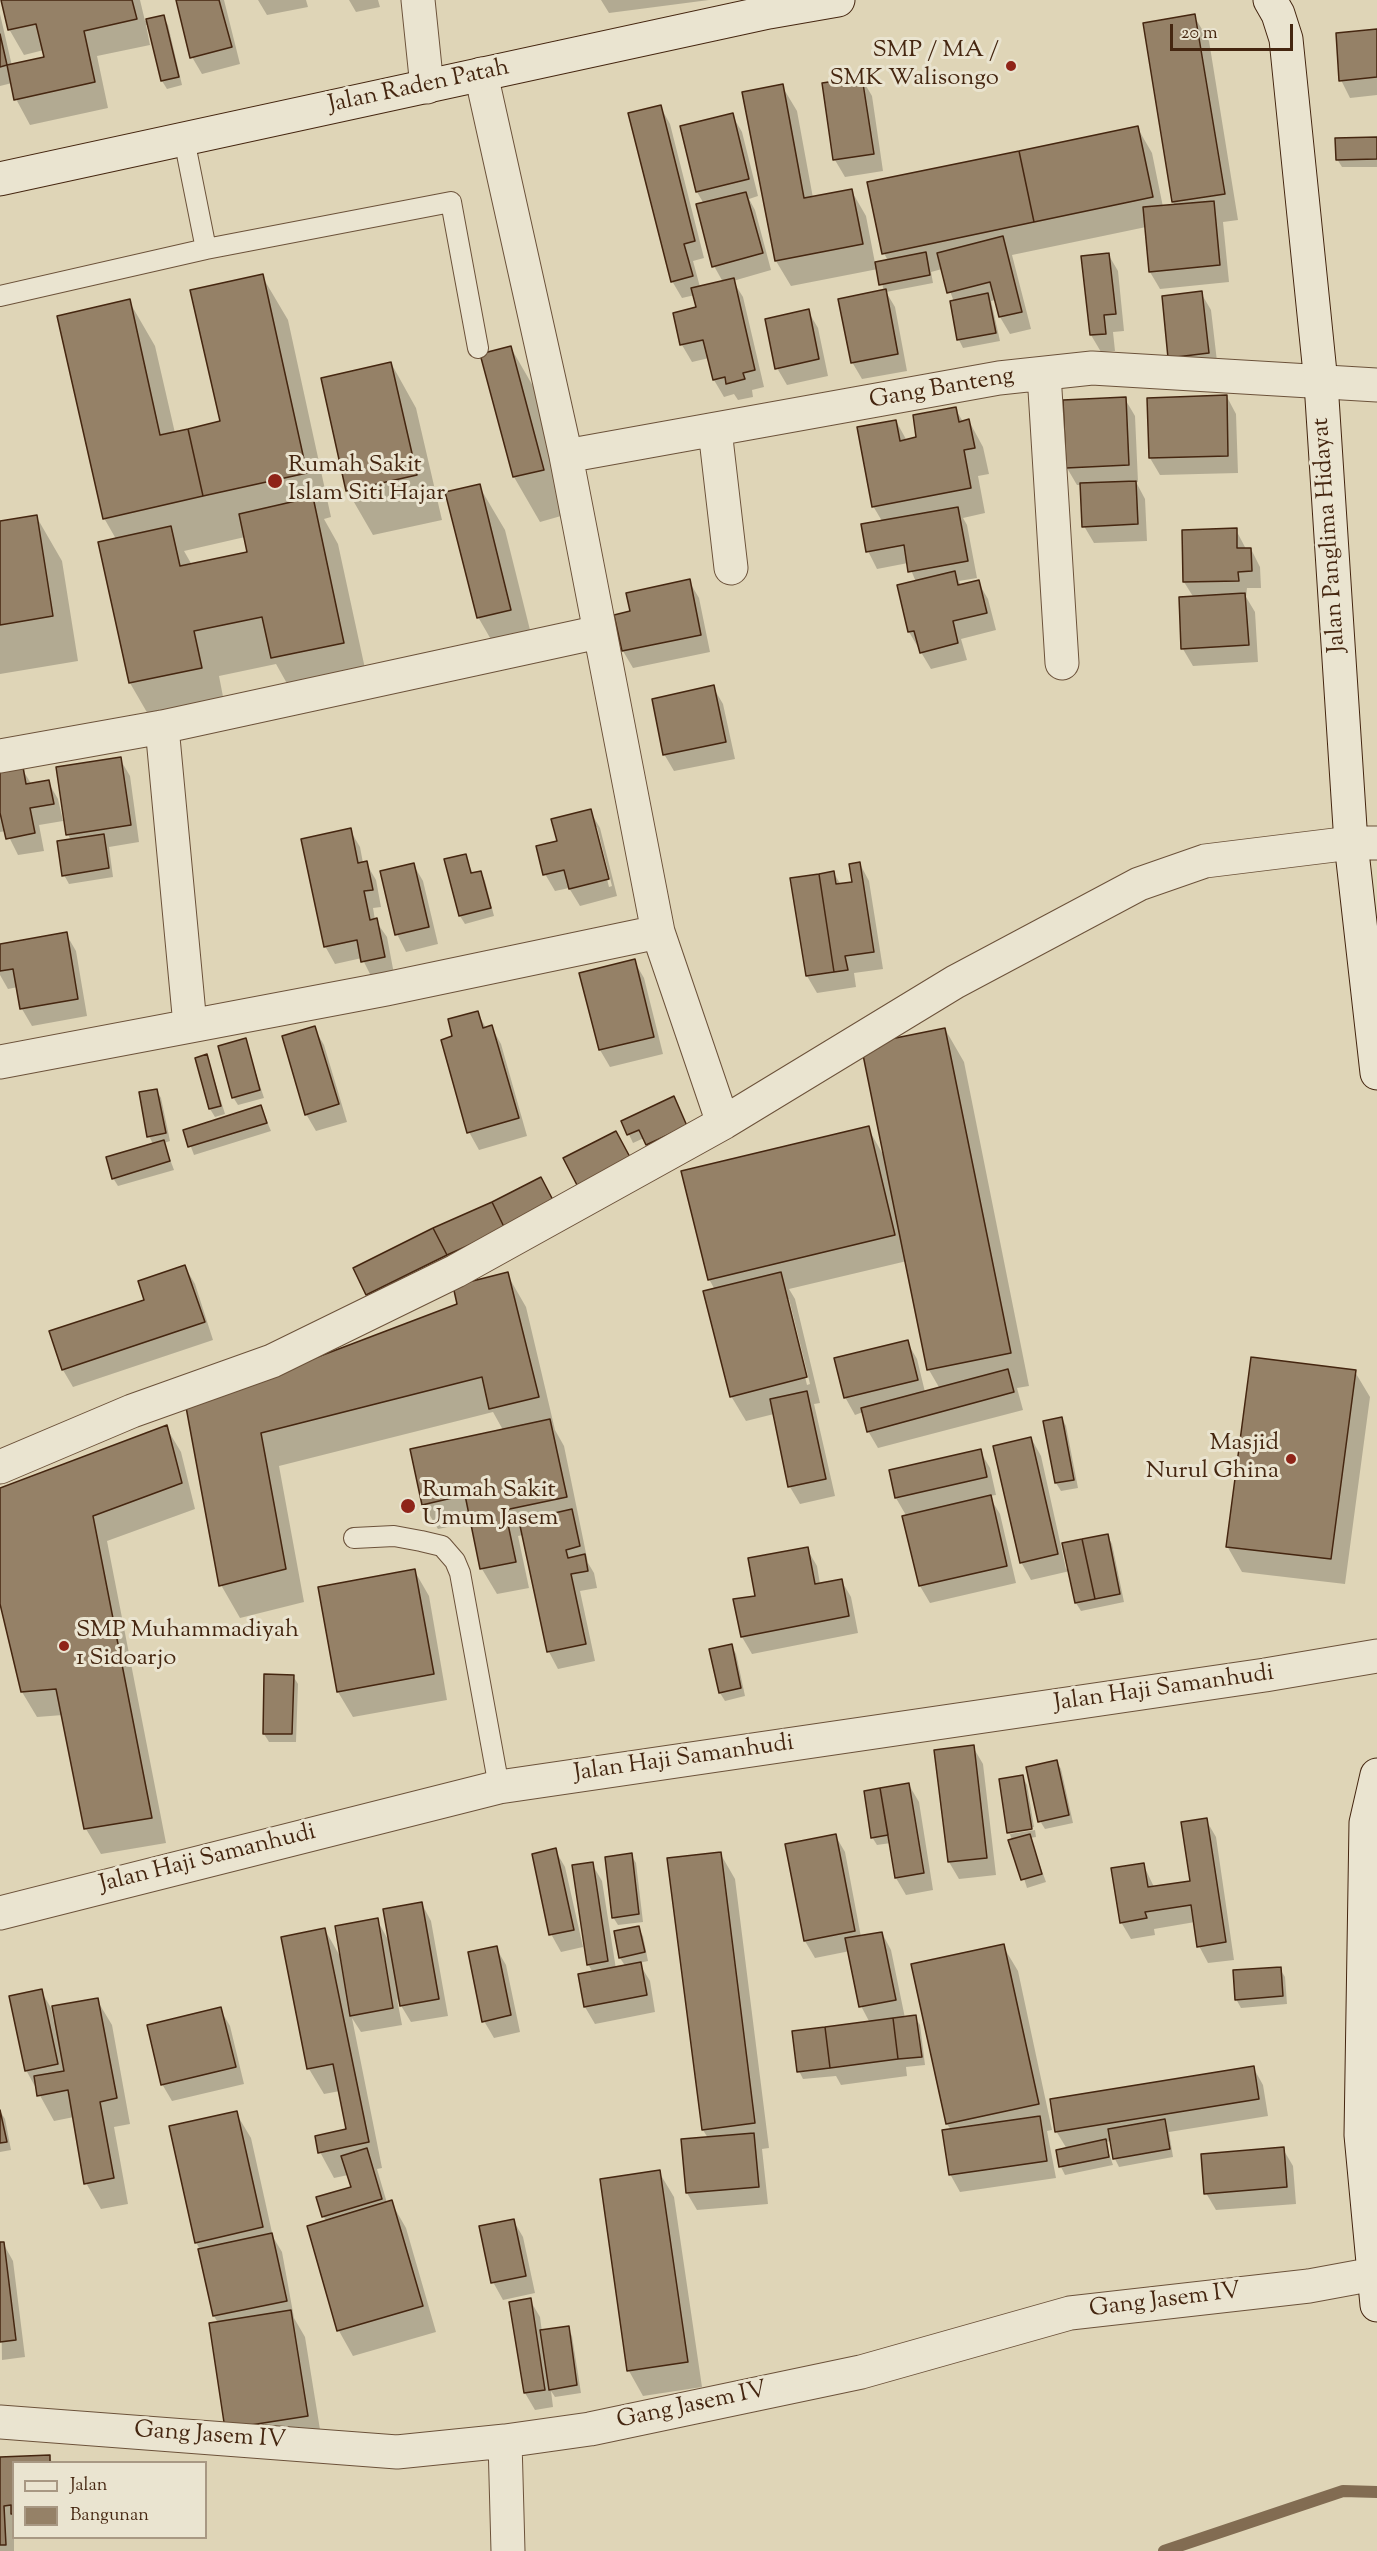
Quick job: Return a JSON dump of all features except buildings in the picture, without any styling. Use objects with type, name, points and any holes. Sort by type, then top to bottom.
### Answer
[{"type":"street","points":[[418,0],[427,87]]},
{"type":"street","name":"Jalan Raden Patah","points":[[0,179],[769,12],[838,0]]},
{"type":"street","name":"Jalan Panglima Hidayat","points":[[1270,0],[1278,14],[1286,39],[1321,383],[1364,843],[1377,1073]]},
{"type":"street","points":[[1286,39],[1289,0]]},
{"type":"street","points":[[481,74],[566,456],[658,932],[723,1123]]},
{"type":"street","name":"Gang Banteng","points":[[566,456],[999,378],[1092,368],[1377,385]]},
{"type":"street","points":[[1044,374],[1062,663]]},
{"type":"street","points":[[715,430],[731,568]]},
{"type":"street","points":[[0,756],[162,727],[599,632]]},
{"type":"street","points":[[162,727],[190,1025]]},
{"type":"street","points":[[0,1467],[132,1411],[272,1361],[456,1270],[723,1123],[955,982],[1139,884],[1205,861],[1364,843]]},
{"type":"street","points":[[0,1062],[386,989],[658,932]]},
{"type":"street","name":"Jalan Haji Samanhudi","points":[[0,1913],[499,1787],[1253,1677],[1377,1656]]},
{"type":"street","points":[[1376,2285],[1369,2134],[1366,1824],[1377,1775]]},
{"type":"street","name":"Gang Jasem IV","points":[[0,2422],[397,2452],[505,2441],[590,2429],[861,2372],[1070,2313],[1309,2286],[1376,2285]]},
{"type":"street","points":[[505,2441],[508,2551]]},
{"type":"lane","points":[[183,140],[206,249]]},
{"type":"lane","points":[[0,296],[206,249],[451,202],[478,348]]},
{"type":"lane","points":[[354,1538],[394,1536],[421,1541],[442,1546],[455,1561],[460,1573],[499,1787]]},
{"type":"waterway","points":[[1164,2551],[1343,2491],[1377,2492]]},
{"type":"place","name":"SMP / MA / SMK Walisongo","points":[[1011,66]]},
{"type":"place","name":"Rumah Sakit Islam Siti Hajar","points":[[275,481]]},
{"type":"place","name":"Masjid Nurul Ghina","points":[[1291,1459]]},
{"type":"place","name":"Rumah Sakit Umum Jasem","points":[[408,1506]]},
{"type":"place","name":"SMP Muhammadiyah 1 Sidoarjo","points":[[64,1646]]}]
